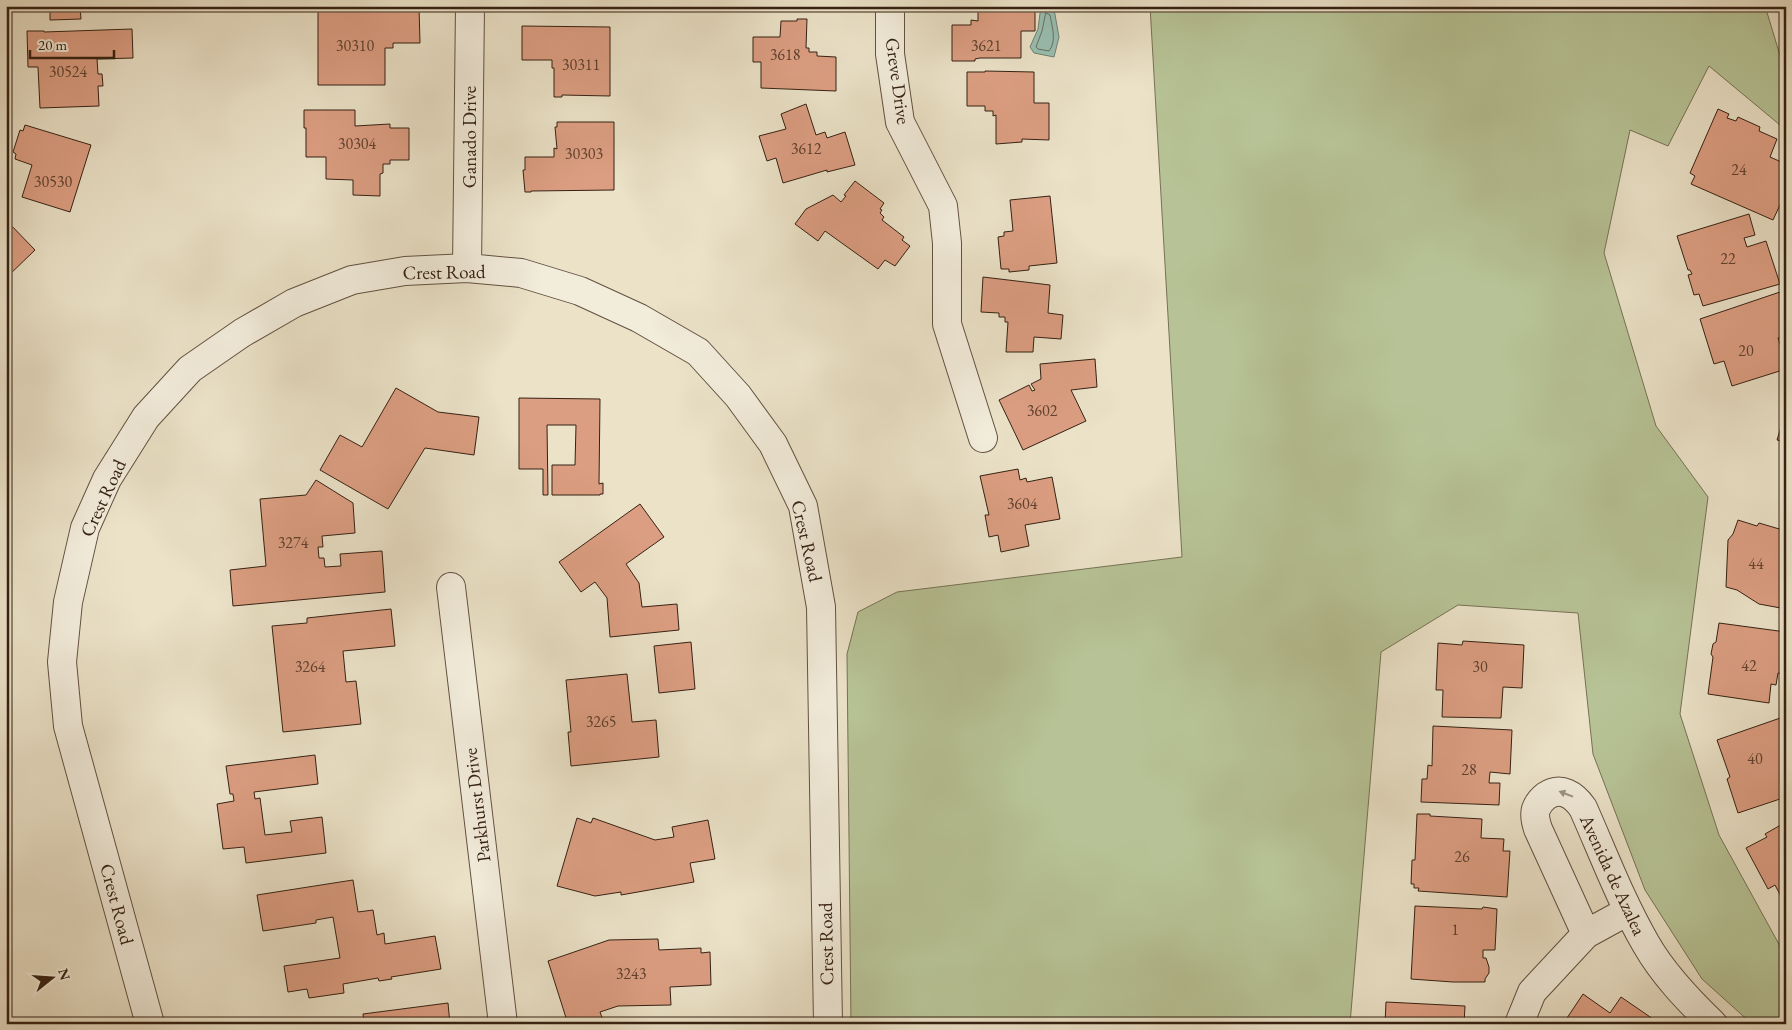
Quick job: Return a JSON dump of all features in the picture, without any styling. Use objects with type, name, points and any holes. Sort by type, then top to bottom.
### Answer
[{"type":"street","name":"Ganado Drive","points":[[467,268],[470,6]]},
{"type":"street","name":"Greve Drive","points":[[890,6],[890,54],[900,122],[943,206],[947,243],[948,324],[983,438]]},
{"type":"street","name":"Crest Road","points":[[150,1024],[68,726],[62,662],[68,602],[85,528],[107,479],[146,417],[190,369],[242,333],[294,303],[352,280],[405,271],[467,268],[521,273],[580,291],[639,318],[698,352],[738,396],[773,444],[803,506],[821,607],[828,1024]]},
{"type":"street","name":"Parkhurst Drive","points":[[451,587],[503,1024]]},
{"type":"street","name":"Avenida de Azalea","points":[[1586,934],[1538,829],[1535,810],[1541,800],[1558,791],[1568,793],[1577,799],[1583,808],[1628,911],[1646,946],[1682,994],[1712,1024]]},
{"type":"street","points":[[1519,1024],[1532,992],[1586,934],[1628,911]]},
{"type":"shaded area","points":[[1150,6],[1765,6],[1786,75],[1786,130],[1709,66],[1668,146],[1630,130],[1604,253],[1656,426],[1708,497],[1680,714],[1719,835],[1786,957],[1786,1024],[1752,1024],[1702,979],[1645,890],[1593,754],[1578,613],[1458,605],[1381,652],[1350,1024],[851,1024],[847,654],[858,612],[897,592],[1182,557]]},
{"type":"water","points":[[1041,6],[1054,9],[1059,37],[1054,57],[1034,53],[1030,47],[1038,29]]},
{"type":"building","points":[[50,6],[80,6],[81,19],[50,20]]},
{"type":"building","points":[[978,6],[1035,6],[1035,31],[1021,31],[1021,58],[980,58],[975,59],[975,61],[952,61],[952,25],[971,25],[971,20],[978,21]]},
{"type":"building","points":[[318,7],[419,7],[420,43],[393,43],[393,48],[385,48],[385,85],[318,85]]},
{"type":"building","points":[[797,19],[807,19],[806,48],[809,48],[809,52],[817,52],[817,56],[836,57],[836,91],[761,88],[761,62],[753,62],[753,37],[780,37],[781,21],[797,21]]},
{"type":"building","points":[[522,26],[610,27],[610,96],[562,95],[562,97],[554,97],[554,68],[552,68],[552,60],[522,60]]},
{"type":"building","points":[[132,29],[133,58],[97,59],[98,74],[102,74],[103,86],[98,86],[99,106],[40,108],[38,67],[28,67],[27,31]]},
{"type":"building","points":[[967,72],[1034,72],[1034,103],[1049,103],[1049,140],[1022,139],[1022,142],[996,144],[996,115],[993,116],[993,111],[985,111],[985,106],[967,106]]},
{"type":"building","points":[[806,104],[816,135],[825,132],[827,138],[845,132],[855,165],[827,172],[827,170],[783,183],[776,158],[767,161],[759,136],[786,129],[781,114]]},
{"type":"building","points":[[1718,109],[1729,114],[1727,118],[1736,121],[1738,117],[1760,127],[1759,131],[1777,139],[1770,157],[1786,164],[1786,192],[1773,220],[1691,184],[1695,176],[1690,173]]},
{"type":"building","points":[[304,110],[355,110],[355,126],[390,124],[390,128],[409,128],[409,160],[390,160],[390,164],[383,164],[383,173],[380,174],[380,196],[353,195],[353,180],[326,179],[326,157],[306,157]]},
{"type":"building","points":[[557,122],[614,122],[614,190],[525,192],[523,170],[525,170],[525,157],[554,157],[554,148],[557,149],[555,127],[557,127]]},
{"type":"building","points":[[25,125],[91,145],[70,212],[22,197],[32,165],[15,159],[16,154],[13,152],[20,130],[23,131]]},
{"type":"building","points":[[855,181],[884,203],[880,209],[882,210],[880,213],[884,217],[882,220],[904,237],[902,240],[910,246],[895,266],[885,260],[878,269],[825,231],[818,241],[795,224],[806,209],[833,195],[841,202]]},
{"type":"building","points":[[1050,196],[1057,263],[1029,266],[1029,270],[1009,272],[1009,269],[1001,269],[998,237],[1004,236],[1004,232],[1013,231],[1010,200]]},
{"type":"building","points":[[1749,214],[1755,235],[1744,238],[1747,247],[1766,241],[1780,284],[1703,306],[1699,294],[1694,295],[1688,275],[1692,274],[1688,270],[1677,236]]},
{"type":"building","points":[[6,220],[35,250],[6,278]]},
{"type":"building","points":[[983,277],[1050,285],[1048,313],[1063,315],[1061,339],[1034,337],[1033,352],[1006,352],[1008,322],[1005,322],[1005,317],[999,317],[999,313],[981,312]]},
{"type":"building","points":[[1783,291],[1786,299],[1786,336],[1778,338],[1786,369],[1732,386],[1724,361],[1714,364],[1700,319]]},
{"type":"building","points":[[1095,359],[1097,387],[1071,390],[1086,421],[1023,450],[999,400],[1029,385],[1032,391],[1035,390],[1031,384],[1041,379],[1040,364]]},
{"type":"building","points":[[396,388],[438,412],[479,417],[474,455],[425,448],[388,509],[320,470],[340,435],[362,447]]},
{"type":"building","points":[[519,398],[600,399],[599,484],[603,483],[603,494],[552,495],[552,465],[575,465],[576,425],[547,425],[548,495],[543,495],[543,469],[519,469]]},
{"type":"building","points":[[1786,411],[1786,442],[1777,440]]},
{"type":"building","points":[[1018,469],[1020,480],[1026,478],[1027,482],[1052,477],[1060,519],[1025,525],[1029,546],[1001,552],[998,535],[989,537],[985,515],[989,515],[980,476]]},
{"type":"building","points":[[316,480],[353,503],[355,533],[322,536],[323,547],[318,547],[319,558],[324,558],[325,567],[341,566],[340,554],[382,551],[385,592],[233,606],[230,570],[266,566],[260,499],[306,495]]},
{"type":"building","points":[[640,504],[664,537],[626,564],[639,583],[642,607],[677,604],[679,630],[610,637],[607,598],[595,582],[581,592],[559,562]]},
{"type":"building","points":[[1738,520],[1757,526],[1759,523],[1786,531],[1786,609],[1759,604],[1737,590],[1726,587],[1728,540],[1733,534]]},
{"type":"building","points":[[391,609],[395,646],[343,651],[346,682],[356,681],[361,724],[283,732],[272,626],[307,623],[307,618]]},
{"type":"building","points":[[1719,623],[1786,632],[1786,674],[1778,673],[1776,685],[1771,684],[1769,703],[1708,694],[1713,657],[1711,654],[1713,644],[1716,642]]},
{"type":"building","points":[[1463,641],[1524,645],[1522,688],[1503,687],[1501,718],[1442,717],[1443,690],[1436,690],[1438,643],[1462,645]]},
{"type":"building","points":[[691,642],[695,689],[659,693],[654,646]]},
{"type":"building","points":[[627,674],[632,722],[656,720],[659,757],[571,766],[568,732],[571,732],[566,680]]},
{"type":"building","points":[[1786,716],[1786,797],[1738,813],[1727,779],[1730,777],[1717,740]]},
{"type":"building","points":[[1433,726],[1512,730],[1510,774],[1490,772],[1489,783],[1500,783],[1499,805],[1421,802],[1422,779],[1427,779],[1428,765],[1432,766]]},
{"type":"building","points":[[315,755],[318,784],[254,792],[255,799],[260,798],[265,835],[292,832],[290,821],[322,817],[326,853],[246,863],[244,847],[223,849],[217,804],[234,801],[233,794],[230,794],[226,766]]},
{"type":"building","points":[[1417,814],[1482,819],[1481,838],[1504,839],[1503,851],[1510,851],[1507,897],[1418,891],[1419,888],[1414,888],[1414,884],[1411,884],[1412,860],[1415,860]]},
{"type":"building","points":[[577,818],[591,823],[593,818],[655,840],[674,837],[672,827],[708,820],[715,859],[690,863],[694,882],[621,895],[621,892],[595,896],[557,886]]},
{"type":"building","points":[[1786,822],[1786,906],[1775,885],[1768,889],[1746,848],[1767,837],[1765,834]]},
{"type":"building","points":[[353,880],[358,912],[373,910],[377,935],[384,933],[385,944],[435,936],[441,969],[391,977],[392,979],[379,981],[378,978],[343,984],[344,993],[309,998],[307,989],[288,992],[284,966],[340,958],[333,917],[316,920],[316,923],[263,931],[257,895]]},
{"type":"building","points":[[1415,906],[1497,909],[1495,950],[1483,950],[1483,958],[1486,958],[1489,967],[1489,973],[1485,982],[1411,979]]},
{"type":"building","points":[[658,939],[659,950],[701,948],[701,953],[710,952],[711,985],[670,987],[671,1005],[618,1006],[600,1012],[604,1023],[568,1024],[548,961],[609,940]]},
{"type":"building","points":[[1583,994],[1610,1013],[1621,997],[1656,1021],[1654,1024],[1563,1024]]},
{"type":"building","points":[[1386,1002],[1465,1006],[1464,1024],[1385,1024]]},
{"type":"building","points":[[448,1003],[450,1024],[364,1024],[363,1014]]}]
